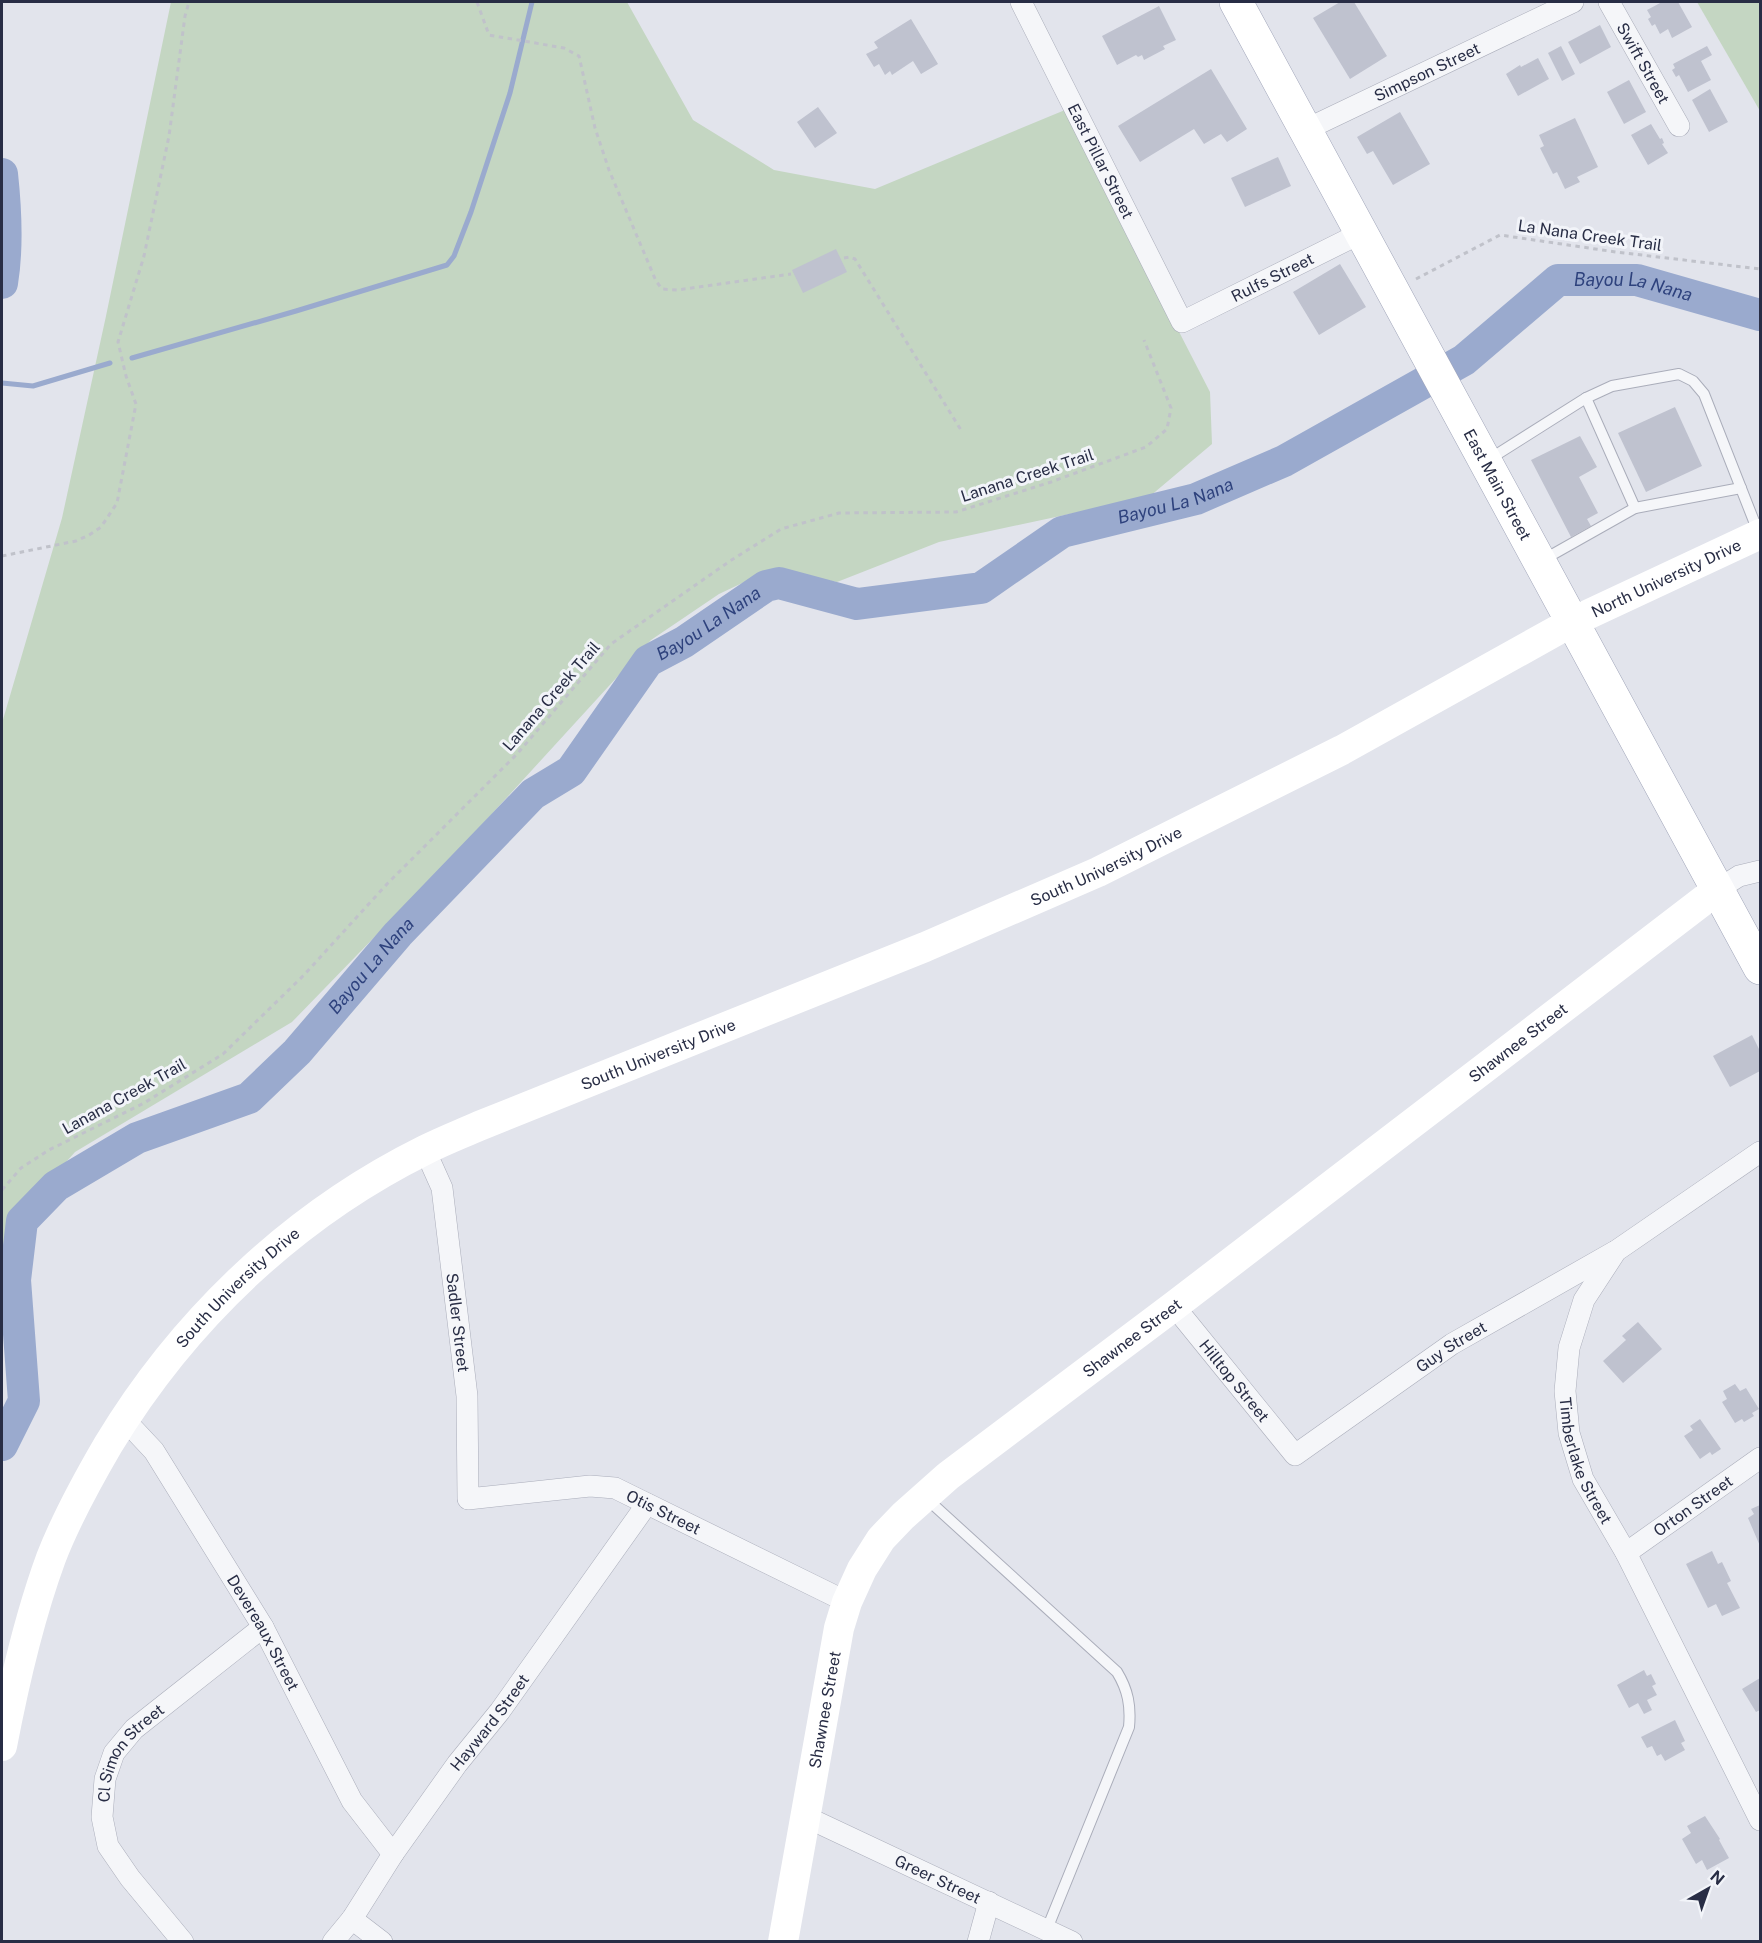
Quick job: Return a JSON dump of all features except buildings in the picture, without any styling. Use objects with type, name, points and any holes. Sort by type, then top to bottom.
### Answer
[{"type":"main road","name":"East Main Street","points":[[1236,2],[1761,968]]},
{"type":"main road","name":"North University Drive","points":[[1572,622],[1760,534]]},
{"type":"main road","name":"South University Drive","points":[[2,1746],[32,1617],[52,1556],[89,1477],[124,1419],[162,1366],[203,1316],[241,1278],[306,1224],[365,1184],[425,1150],[479,1126],[925,947],[1098,872],[1342,750],[1572,622]]},
{"type":"main road","name":"Shawnee Street","points":[[783,1941],[839,1628],[847,1602],[862,1569],[881,1539],[948,1476],[1717,890]]},
{"type":"street","name":"East Pillar Street","points":[[1022,2],[1182,322]]},
{"type":"street","points":[[1547,7],[1573,2]]},
{"type":"street","name":"Swift Street","points":[[1609,2],[1679,126]]},
{"type":"street","name":"Simpson Street","points":[[1305,130],[1547,7]]},
{"type":"street","name":"Rulfs Street","points":[[1182,322],[1361,233]]},
{"type":"street","points":[[1717,890],[1739,876],[1761,871]]},
{"type":"street","name":"Sadler Street","points":[[425,1150],[441,1188],[466,1385],[468,1499]]},
{"type":"street","name":"Timberlake Street","points":[[1761,1152],[1616,1251],[1584,1300],[1569,1348],[1566,1391],[1569,1433],[1582,1479],[1626,1553],[1761,1820]]},
{"type":"street","name":"Guy Street","points":[[1295,1455],[1452,1344],[1616,1251]]},
{"type":"street","name":"Hilltop Street","points":[[1174,1306],[1295,1455]]},
{"type":"street","name":"Devereaux Street","points":[[124,1419],[154,1451],[263,1627],[352,1801],[393,1854]]},
{"type":"street","name":"Orton Street","points":[[1626,1553],[1761,1458]]},
{"type":"street","name":"Otis Street","points":[[468,1499],[590,1486],[615,1488],[847,1602]]},
{"type":"street","name":"Hayward Street","points":[[333,1941],[352,1919],[393,1854],[457,1764],[500,1711],[647,1504]]},
{"type":"street","name":"Cl Simon Street","points":[[183,1941],[130,1878],[108,1846],[102,1817],[105,1779],[114,1753],[134,1729],[263,1627]]},
{"type":"street","name":"Greer Street","points":[[804,1816],[1072,1941]]},
{"type":"street","points":[[978,1941],[989,1902]]},
{"type":"street","points":[[352,1919],[382,1941]]},
{"type":"lane","points":[[1481,454],[1612,386],[1679,374],[1693,381],[1704,394],[1760,534]]},
{"type":"lane","points":[[1586,398],[1635,508]]},
{"type":"lane","points":[[1539,561],[1635,508],[1741,488]]},
{"type":"lane","points":[[925,1496],[1117,1672],[1128,1696],[1129,1727],[1047,1929]]},
{"type":"path","points":[[2,556],[76,541],[101,527],[117,503],[136,404],[118,342],[144,256],[167,147],[184,16],[189,2]]},
{"type":"path","points":[[477,2],[489,35],[564,48],[579,56],[595,128],[609,170],[656,281],[662,289],[677,290],[791,274]]},
{"type":"path","name":"La Nana Creek Trail","points":[[1396,297],[1433,269],[1500,235],[1616,252],[1761,269]]},
{"type":"path","points":[[844,258],[850,257],[855,260],[961,430]]},
{"type":"path","name":"Lanana Creek Trail","points":[[2,1190],[21,1168],[49,1150],[144,1103],[223,1054],[304,975],[387,884],[518,753],[611,644],[730,561],[780,530],[839,513],[956,512],[1051,482],[1146,447],[1167,429],[1171,408],[1144,340]]},
{"type":"green space","points":[[171,2],[627,2],[693,120],[774,170],[875,189],[1065,110],[1210,392],[1212,444],[1149,497],[939,542],[837,582],[770,570],[719,594],[651,640],[457,852],[292,1022],[75,1152],[8,1227],[2,1263],[2,723],[62,518]]},
{"type":"green space","points":[[1697,2],[1760,2],[1760,111]]},
{"type":"waterway","points":[[132,358],[447,265],[454,256],[471,212],[510,93],[532,2]]},
{"type":"waterway","points":[[2,174],[6,229],[2,283]]},
{"type":"waterway","name":"Bayou La Nana","points":[[2,1445],[24,1401],[15,1280],[22,1221],[56,1186],[137,1138],[249,1098],[297,1052],[398,934],[533,794],[571,771],[648,661],[684,642],[766,586],[779,583],[857,604],[981,588],[1062,532],[1196,499],[1284,461],[1464,360],[1558,280],[1637,280],[1760,315]]},
{"type":"waterway","points":[[2,383],[33,386],[110,363]]}]
